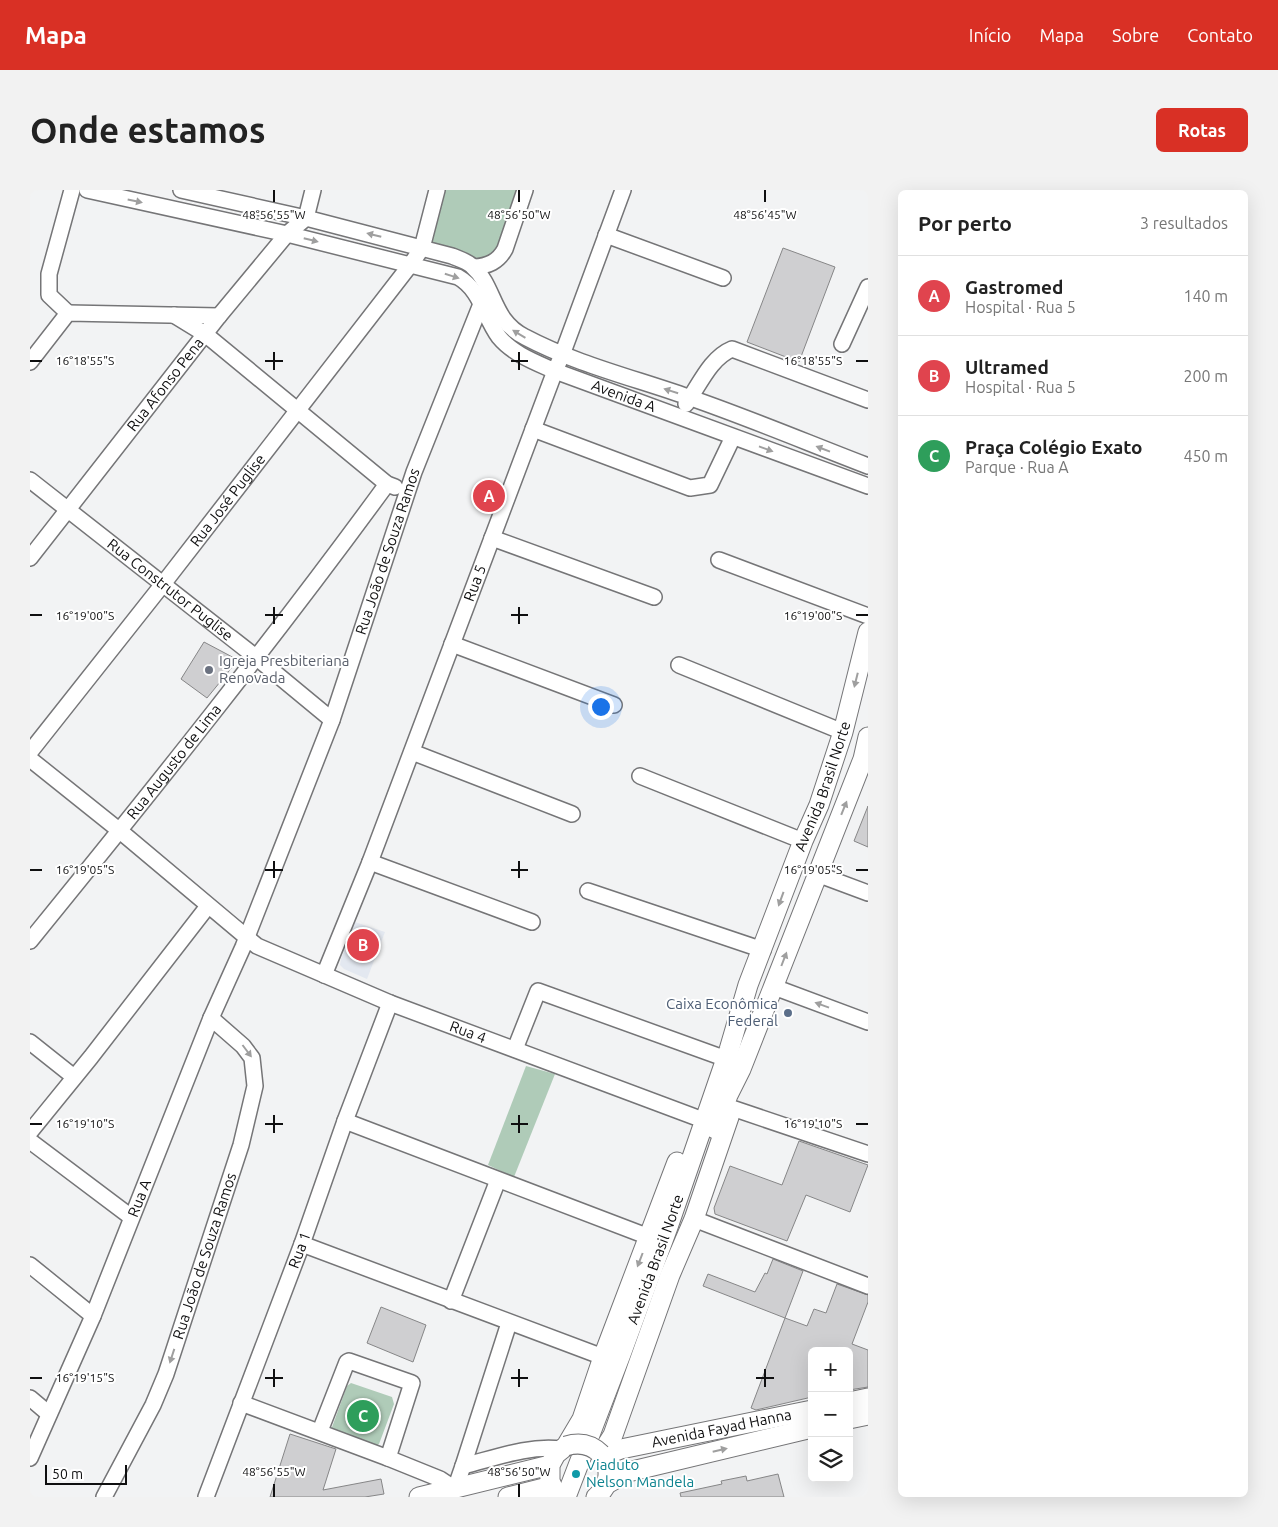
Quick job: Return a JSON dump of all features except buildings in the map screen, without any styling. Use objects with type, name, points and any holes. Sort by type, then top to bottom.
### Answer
[{"type":"main road","name":"Avenida Brasil Norte","points":[[557,1493],[668,1227],[729,1050],[748,985],[763,950],[803,841],[819,805],[843,732],[868,632]]},
{"type":"main road","name":"Avenida Brasil Norte","points":[[576,1497],[592,1459],[678,1223],[728,1095],[741,1069],[817,874],[866,760],[868,737]]},
{"type":"main road","name":"Avenida Brasil Norte","points":[[550,1465],[582,1419],[603,1357],[694,1117],[718,1056],[738,1020]]},
{"type":"main road","name":"Avenida Brasil Norte","points":[[602,1455],[612,1435],[670,1275],[694,1219],[732,1108],[741,1069]]},
{"type":"main road","points":[[853,1401],[868,1398]]},
{"type":"main road","name":"Avenida Fayad Hanna","points":[[602,1455],[621,1449],[808,1411]]},
{"type":"main road","points":[[853,1418],[868,1415]]},
{"type":"main road","name":"Avenida Fayad Hanna","points":[[601,1490],[628,1472],[808,1429]]},
{"type":"main road","points":[[563,1448],[573,1444],[584,1444],[595,1448],[602,1455],[608,1469],[601,1490]]},
{"type":"main road","points":[[419,1497],[550,1465],[549,1476],[557,1493],[508,1497]]},
{"type":"street","points":[[72,190],[49,274],[49,295],[68,313],[219,316]]},
{"type":"street","name":"Avenida A","points":[[87,190],[287,234],[458,277],[467,282],[499,336],[522,356],[555,371],[868,486]]},
{"type":"street","points":[[306,218],[313,190]]},
{"type":"street","points":[[422,248],[437,190]]},
{"type":"street","points":[[188,191],[306,218],[422,248],[452,256],[474,267],[489,264],[501,258],[525,190]]},
{"type":"street","name":"Rua 5","points":[[324,975],[412,752],[623,190]]},
{"type":"street","name":"Rua Afonso Pena","points":[[30,558],[219,316],[287,234],[306,218]]},
{"type":"street","points":[[606,235],[723,278]]},
{"type":"street","name":"Rua José Puglise","points":[[30,752],[299,410],[422,248]]},
{"type":"street","name":"Avenida A","points":[[474,267],[482,278],[497,310],[510,328],[524,337],[562,355],[690,398],[868,466]]},
{"type":"street","points":[[842,344],[868,288]]},
{"type":"street","name":"Rua João de Souza Ramos","points":[[246,937],[332,720],[414,472],[481,304]]},
{"type":"street","points":[[30,362],[68,313]]},
{"type":"street","points":[[174,315],[205,334],[387,484],[408,492]]},
{"type":"street","points":[[470,335],[483,333],[499,336]]},
{"type":"street","points":[[679,416],[715,361],[722,353],[732,349],[868,400]]},
{"type":"street","points":[[533,430],[690,488],[710,486],[733,437]]},
{"type":"street","name":"Rua Construtor Puglise","points":[[30,480],[257,658],[332,720]]},
{"type":"street","name":"Rua Augusto de Lima","points":[[30,941],[257,658],[387,484]]},
{"type":"street","points":[[492,538],[654,597]]},
{"type":"street","points":[[719,560],[868,616]]},
{"type":"street","points":[[452,644],[614,705]]},
{"type":"street","points":[[679,665],[843,732]]},
{"type":"street","points":[[412,752],[572,814]]},
{"type":"street","name":"Rua 4","points":[[30,758],[257,946],[390,1003],[694,1117]]},
{"type":"street","points":[[640,776],[803,841]]},
{"type":"street","points":[[370,862],[532,922]]},
{"type":"street","points":[[817,874],[868,893]]},
{"type":"street","points":[[588,891],[763,950]]},
{"type":"street","points":[[30,1132],[208,906]]},
{"type":"street","name":"Rua A","points":[[30,1458],[93,1316],[211,1018],[246,937]]},
{"type":"street","points":[[774,987],[868,1022]]},
{"type":"street","points":[[516,1049],[538,991],[718,1056]]},
{"type":"street","name":"Rua 1","points":[[206,1497],[302,1244],[345,1121],[390,1003]]},
{"type":"street","name":"Rua João de Souza Ramos","points":[[104,1497],[153,1405],[166,1374],[241,1145],[255,1086],[252,1058],[243,1046],[211,1018]]},
{"type":"street","points":[[30,1042],[74,1078]]},
{"type":"street","points":[[732,1108],[868,1154]]},
{"type":"street","points":[[345,1121],[649,1237]]},
{"type":"street","points":[[30,1141],[131,1217]]},
{"type":"street","points":[[452,1301],[498,1180]]},
{"type":"street","points":[[694,1219],[868,1286]]},
{"type":"street","points":[[302,1244],[603,1357]]},
{"type":"street","points":[[30,1266],[93,1316]]},
{"type":"street","points":[[241,1403],[388,1458],[440,1479],[455,1489],[509,1323]]},
{"type":"street","points":[[320,1432],[347,1362],[350,1361],[412,1383],[388,1458]]},
{"type":"street","points":[[30,1398],[49,1414]]},
{"type":"street","points":[[464,1466],[529,1449],[545,1447],[563,1448]]},
{"type":"shaded area","points":[[355,922],[385,932],[367,979],[344,969],[340,965]]},
{"type":"green space","points":[[438,190],[523,190],[494,262],[426,246]]},
{"type":"green space","points":[[526,1066],[555,1074],[514,1177],[488,1165]]},
{"type":"green space","points":[[351,1383],[392,1397],[394,1404],[379,1444],[376,1446],[331,1430],[347,1386]]},
{"type":"place","name":"Gastromed","points":[[489,496]]},
{"type":"place","name":"Igreja Presbiteriana Renovada","points":[[209,670]]},
{"type":"place","name":"Ultramed","points":[[363,945]]},
{"type":"place","name":"Caixa Econômica Federal","points":[[788,1013]]},
{"type":"place","name":"Praça Colégio Exato","points":[[363,1416]]},
{"type":"place","name":"Viaduto Nelson Mandela","points":[[576,1474]]}]
